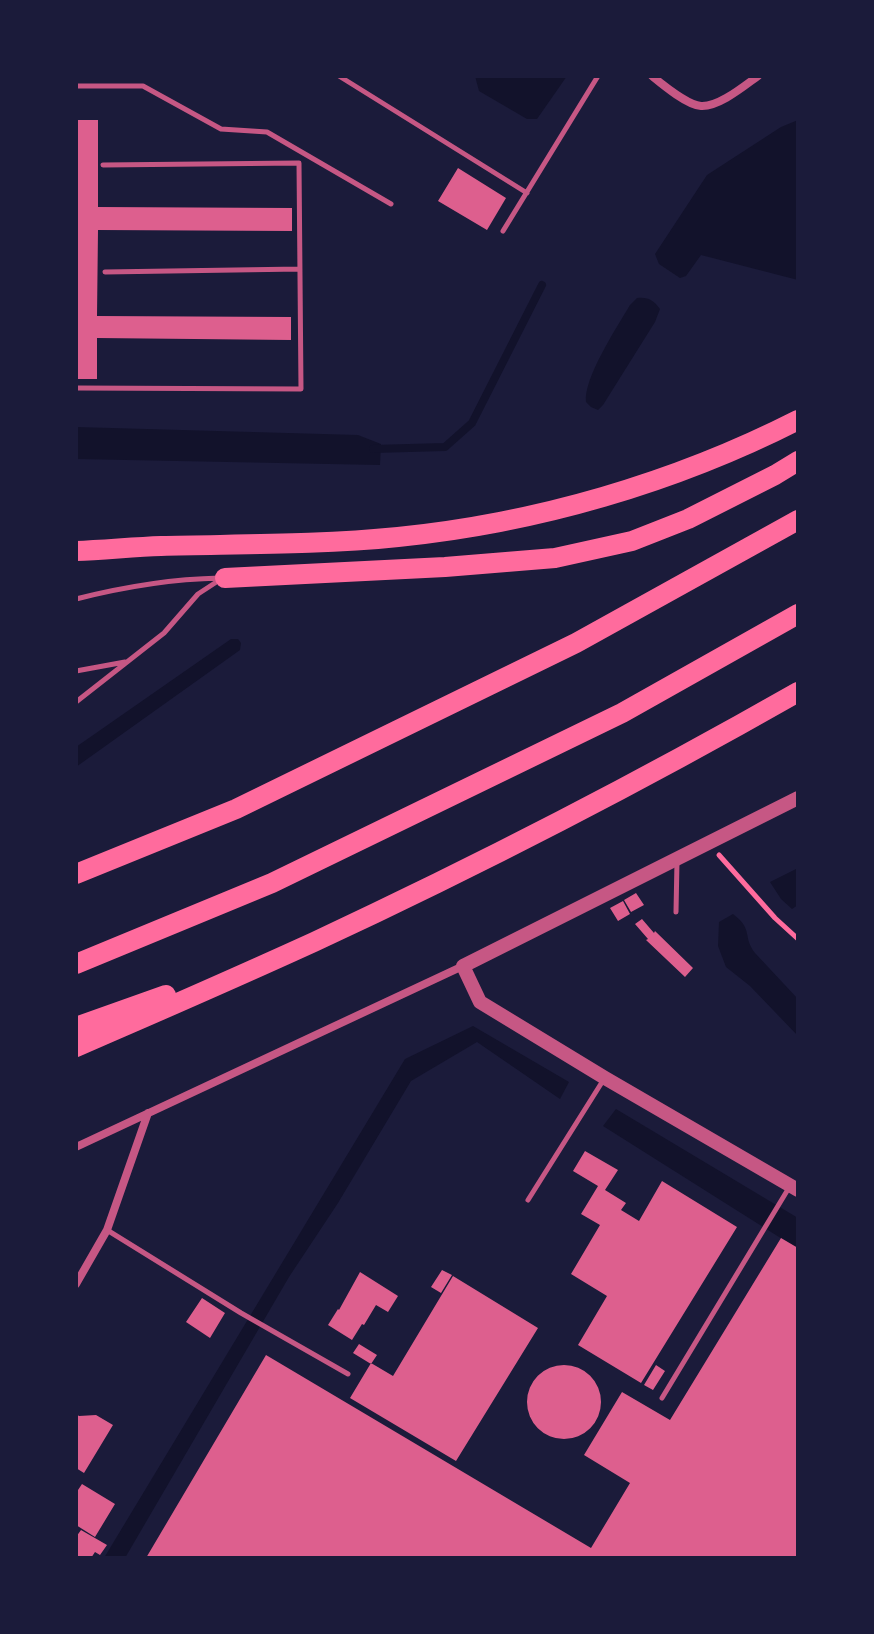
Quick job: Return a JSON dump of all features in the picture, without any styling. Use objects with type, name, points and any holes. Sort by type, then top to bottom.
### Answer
[{"type":"highway","points":[[76,551],[398,537],[502,522],[614,494],[695,465],[798,420]]},
{"type":"highway","points":[[225,578],[555,558],[632,541],[688,519],[798,461]]},
{"type":"highway","points":[[76,874],[236,809],[576,643],[798,520]]},
{"type":"highway","points":[[76,964],[272,883],[622,713],[798,614]]},
{"type":"highway","points":[[76,1047],[313,942],[540,832],[663,768],[798,692]]},
{"type":"highway","points":[[76,1027],[313,942]]},
{"type":"street","points":[[652,76],[671,93],[701,106],[724,100],[758,76]]},
{"type":"street","points":[[76,1147],[463,966],[798,798]]},
{"type":"street","points":[[463,966],[480,1002],[791,1190]]},
{"type":"street","points":[[76,1284],[107,1230],[148,1113]]},
{"type":"lane","points":[[339,76],[527,193]]},
{"type":"lane","points":[[503,231],[598,76]]},
{"type":"lane","points":[[76,86],[143,86],[221,129],[267,132],[391,204]]},
{"type":"lane","points":[[76,388],[301,389],[299,163],[103,165]]},
{"type":"lane","points":[[105,272],[300,269]]},
{"type":"lane","points":[[76,599],[118,588],[188,579],[225,578]]},
{"type":"lane","points":[[76,702],[164,633],[198,594],[225,578]]},
{"type":"lane","points":[[76,671],[126,662]]},
{"type":"lane","points":[[676,912],[677,858]]},
{"type":"lane","points":[[528,1200],[605,1078]]},
{"type":"lane","points":[[662,1398],[757,1238],[791,1190]]},
{"type":"lane","points":[[107,1230],[241,1313],[348,1374]]},
{"type":"path","points":[[708,842],[798,939]]},
{"type":"shaded area","points":[[475,76],[567,76],[537,119],[527,119],[479,91]]},
{"type":"shaded area","points":[[798,120],[798,280],[701,255],[686,276],[680,278],[659,264],[655,254],[707,175],[781,127]]},
{"type":"shaded area","points":[[637,298],[650,300],[660,309],[655,322],[598,410],[586,402],[590,380],[610,339]]},
{"type":"shaded area","points":[[76,427],[358,435],[381,444],[380,465],[76,459]]},
{"type":"shaded area","points":[[231,639],[238,639],[240,650],[76,767],[76,747]]},
{"type":"shaded area","points":[[798,868],[798,905],[792,909],[770,882]]},
{"type":"shaded area","points":[[733,914],[746,929],[755,953],[798,999],[798,1036],[750,986],[726,967],[718,946],[719,922]]},
{"type":"shaded area","points":[[473,1026],[569,1082],[560,1099],[477,1042],[411,1081],[338,1203],[289,1277],[125,1558],[104,1558],[405,1059]]},
{"type":"shaded area","points":[[616,1109],[798,1218],[798,1249],[603,1126]]},
{"type":"building","points":[[76,120],[98,120],[98,207],[292,208],[292,231],[98,230],[97,316],[291,317],[291,340],[97,338],[97,379],[76,379]]},
{"type":"building","points":[[458,168],[506,198],[487,230],[438,201]]},
{"type":"building","points":[[636,893],[644,905],[631,912],[624,900]]},
{"type":"building","points":[[623,901],[630,914],[618,921],[610,908]]},
{"type":"building","points":[[642,919],[693,968],[685,977],[646,940],[635,924]]},
{"type":"building","points":[[585,1151],[618,1170],[605,1190],[626,1203],[621,1210],[639,1221],[662,1181],[737,1227],[641,1383],[578,1345],[607,1296],[571,1274],[600,1225],[581,1214],[598,1186],[573,1171]]},
{"type":"building","points":[[781,1238],[798,1248],[798,1558],[146,1558],[266,1355],[591,1548],[630,1483],[584,1455],[622,1392],[670,1420]]},
{"type":"building","points":[[442,1270],[452,1275],[441,1293],[431,1287]]},
{"type":"building","points":[[360,1272],[398,1296],[388,1312],[376,1305],[352,1340],[328,1325]]},
{"type":"building","points":[[453,1276],[538,1328],[456,1461],[350,1398],[371,1363],[393,1376]]},
{"type":"building","points":[[202,1298],[225,1313],[210,1338],[186,1322]]},
{"type":"building","points":[[359,1344],[377,1355],[371,1364],[353,1353]]},
{"type":"building","points":[[564,1365],[585,1371],[595,1381],[601,1402],[595,1423],[585,1433],[564,1439],[543,1433],[533,1423],[527,1402],[533,1381],[543,1371]]},
{"type":"building","points":[[656,1365],[665,1371],[653,1390],[644,1385]]},
{"type":"building","points":[[76,1414],[96,1415],[113,1425],[84,1473],[76,1468]]},
{"type":"building","points":[[82,1484],[115,1504],[95,1537],[76,1525],[76,1493]]},
{"type":"building","points":[[81,1530],[107,1545],[100,1555],[95,1552],[91,1558],[76,1558],[76,1537]]},
{"type":"waterway","points":[[373,449],[445,447],[472,423],[542,285]]}]
